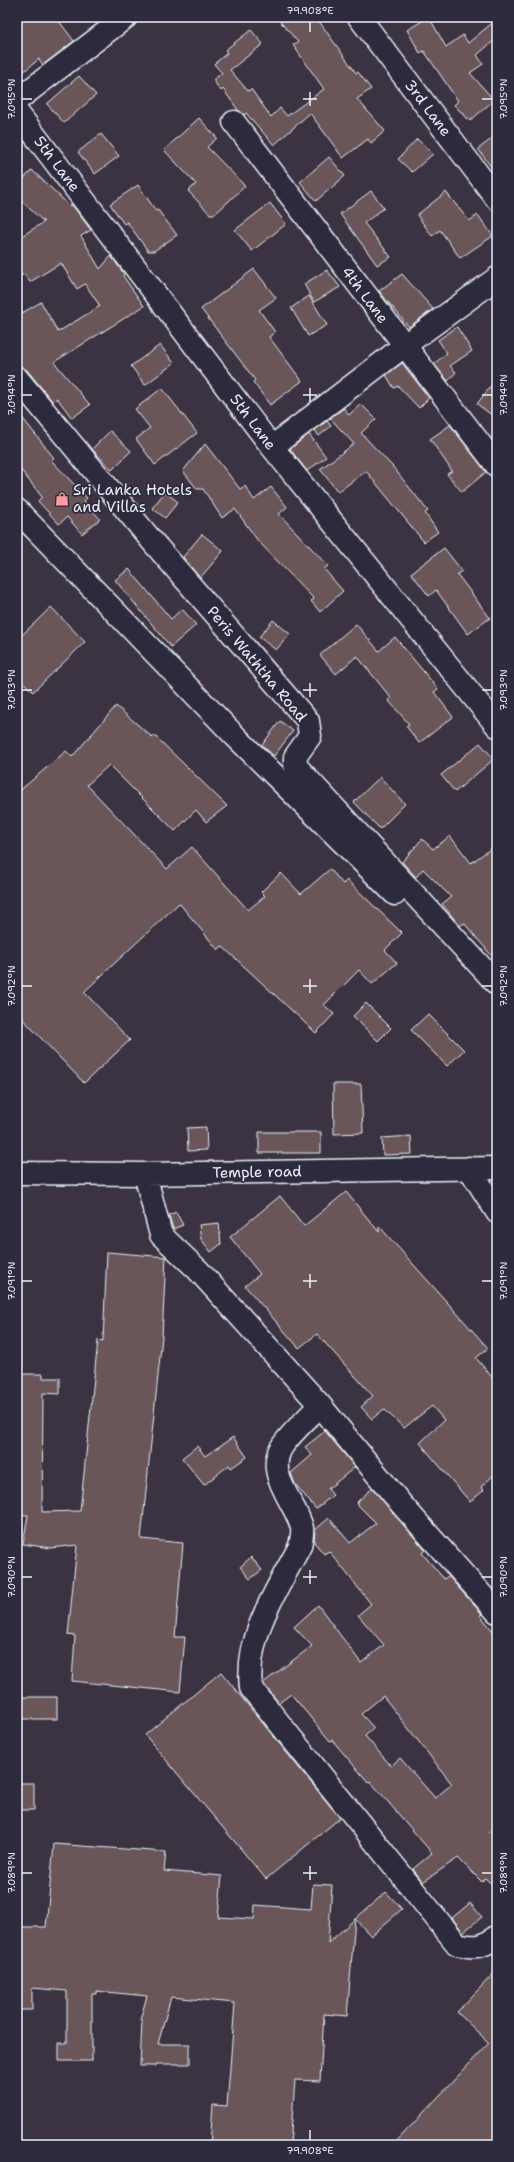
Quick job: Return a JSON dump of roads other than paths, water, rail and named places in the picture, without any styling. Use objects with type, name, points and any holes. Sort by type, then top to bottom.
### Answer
[{"type":"street","points":[[17,100],[126,17]]},
{"type":"street","name":"3rd Lane","points":[[359,17],[497,199]]},
{"type":"street","name":"5th Lane","points":[[17,112],[272,447],[497,726]]},
{"type":"street","name":"4th Lane","points":[[234,122],[497,466]]},
{"type":"street","points":[[272,447],[404,346],[497,278]]},
{"type":"street","name":"Peris Waththa Road","points":[[17,378],[152,541],[308,721],[310,736],[295,757],[295,764],[497,984]]},
{"type":"street","points":[[17,510],[236,737],[428,926],[497,1000]]},
{"type":"street","points":[[470,1168],[497,1212]]},
{"type":"street","name":"Temple road","points":[[17,1173],[145,1174],[497,1168]]},
{"type":"street","points":[[145,1174],[161,1235],[198,1270],[320,1405],[402,1505],[497,1612]]},
{"type":"street","points":[[320,1405],[282,1446],[278,1455],[278,1479],[302,1528],[302,1538],[300,1546],[260,1624],[249,1672],[251,1688],[457,1944],[467,1946],[487,1945],[497,1936]]},
{"type":"place","name":"Sri Lanka Hotels and Villas","points":[[62,499]]}]
